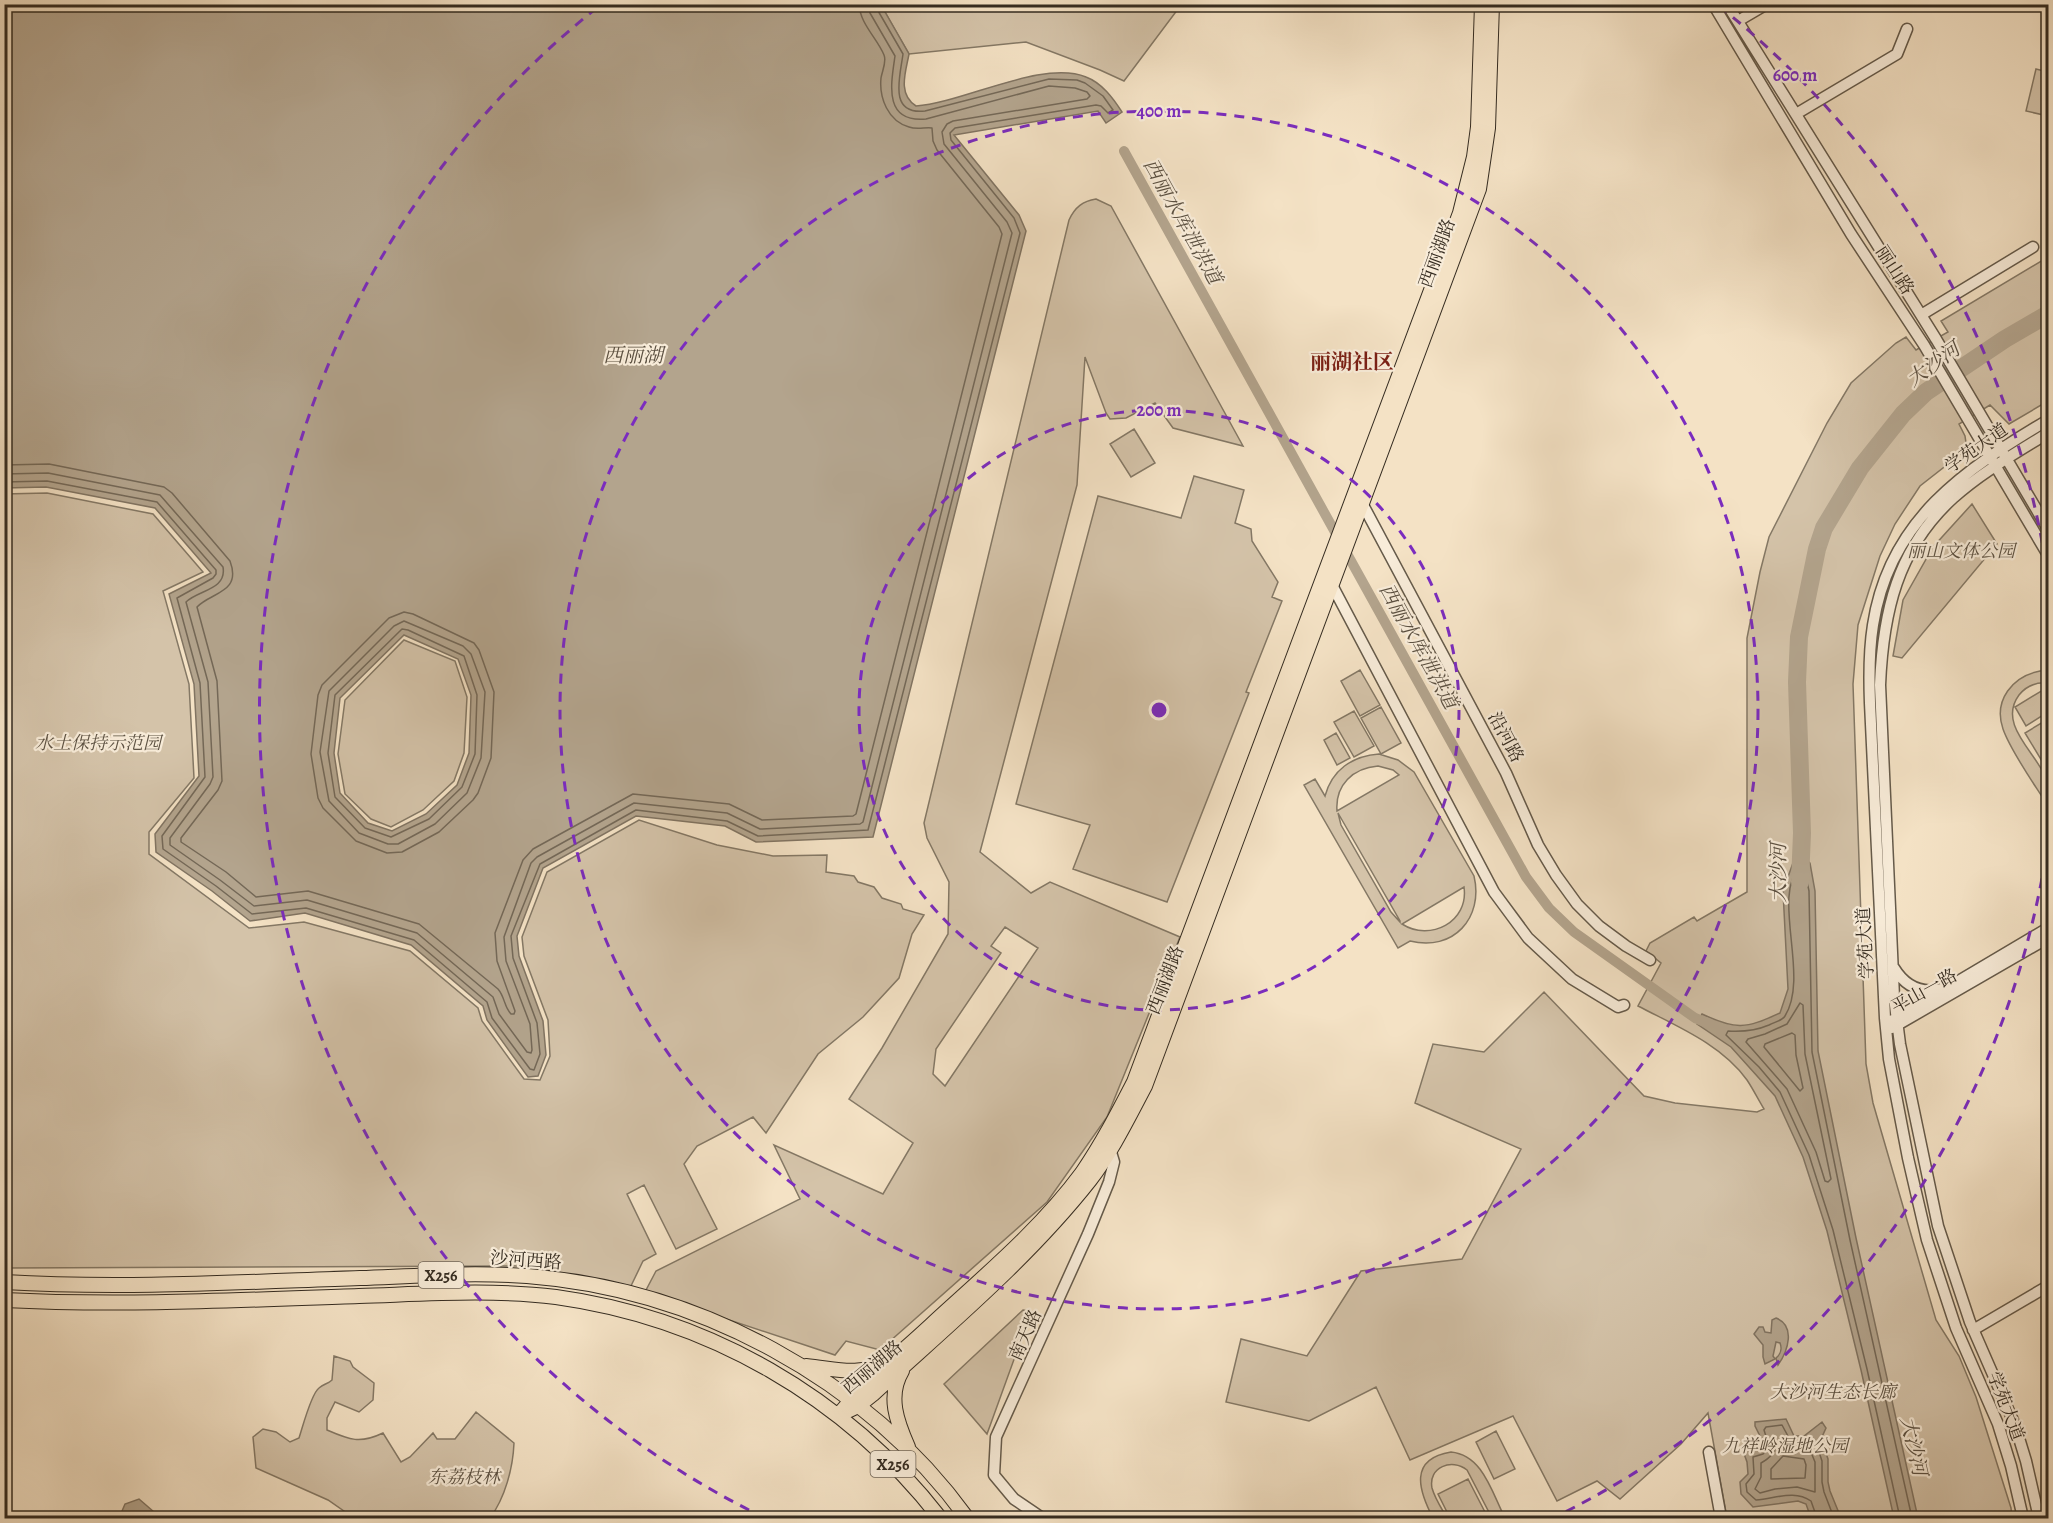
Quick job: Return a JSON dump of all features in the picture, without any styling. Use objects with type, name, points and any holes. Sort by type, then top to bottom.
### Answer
[{"type":"main road","name":"西丽湖路","points":[[1357,501],[1460,213],[1467,186],[1478,127],[1482,4]]},
{"type":"main road","name":"西丽湖路","points":[[1357,501],[1479,189],[1488,128],[1493,8]]},
{"type":"main road","points":[[1339,549],[1357,501]]},
{"type":"main road","name":"西丽湖路","points":[[839,1415],[1010,1267],[1091,1179],[1110,1149],[1144,1086],[1332,585],[1339,549]]},
{"type":"main road","name":"西丽湖路","points":[[905,1357],[1043,1219],[1081,1174],[1110,1130],[1134,1082],[1339,549]]},
{"type":"main road","name":"沙河西路","points":[[4,1282],[133,1285],[470,1274],[529,1276],[593,1285],[667,1304],[745,1335],[799,1365],[854,1403],[910,1451],[967,1518]]},
{"type":"main road","name":"沙河西路","points":[[4,1300],[133,1303],[476,1292],[556,1297],[633,1313],[712,1340],[771,1369],[803,1389],[839,1415],[895,1466],[940,1518]]},
{"type":"main road","points":[[799,1365],[843,1372],[857,1371],[905,1357]]},
{"type":"main road","points":[[905,1357],[895,1388],[894,1402],[896,1417],[910,1451]]},
{"type":"street","name":"丽山路","points":[[1713,4],[1851,234],[1924,345],[2049,555]]},
{"type":"street","name":"丽山路","points":[[1727,4],[1936,339],[2049,529]]},
{"type":"street","points":[[1738,21],[1767,4]]},
{"type":"street","points":[[1796,114],[1897,54],[1907,29]]},
{"type":"street","points":[[1921,315],[2033,248]]},
{"type":"street","name":"学苑大道","points":[[2039,1518],[2015,1425],[1973,1330],[1955,1283],[1938,1226],[1893,1024],[1870,703],[1869,660],[1873,624],[1885,579],[1910,531],[1945,491],[2004,454],[2049,420]]},
{"type":"street","name":"学苑大道","points":[[2004,454],[2049,433]]},
{"type":"street","name":"学苑大道","points":[[1993,461],[1952,499],[1909,555],[1898,580],[1885,624],[1880,702],[1893,967],[1893,1024],[1889,1059],[1927,1240],[1956,1328],[1998,1424],[2023,1518]]},
{"type":"street","name":"沿河路","points":[[1357,501],[1506,773],[1538,845],[1556,875],[1577,904],[1599,926],[1650,960]]},
{"type":"street","points":[[1332,585],[1494,892],[1528,938],[1572,979],[1618,1006],[1624,1005]]},
{"type":"street","name":"平山一路","points":[[1893,1024],[1947,987],[2049,928]]},
{"type":"street","name":"平山一路","points":[[1893,1024],[2049,938]]},
{"type":"street","points":[[1893,967],[1901,979],[1914,988],[1930,991],[1947,987]]},
{"type":"street","name":"南天路","points":[[1042,1518],[1014,1499],[994,1475],[996,1437],[1088,1234],[1109,1182],[1114,1162],[1110,1149]]},
{"type":"street","points":[[1973,1330],[2049,1286]]},
{"type":"street","points":[[1709,1452],[1721,1518]]},
{"type":"green space","points":[[881,5],[1181,5],[1124,81],[1026,42],[909,54]]},
{"type":"green space","points":[[2036,69],[2048,72],[2048,116],[2026,111]]},
{"type":"green space","points":[[1096,199],[1111,206],[1243,446],[1173,428],[1155,403],[1126,418],[1110,419],[1085,357],[1077,485],[980,852],[1031,893],[1050,882],[1180,937],[1107,1117],[1047,1202],[880,1350],[846,1341],[835,1355],[645,1292],[656,1271],[800,1199],[774,1145],[883,1194],[913,1143],[849,1099],[882,1048],[948,934],[949,882],[927,838],[924,823],[1069,220],[1077,208]],"holes":[[[1005,927],[1038,948],[945,1086],[933,1074],[936,1049],[1001,953],[991,946]]]},
{"type":"green space","name":"大沙河生态长廊","points":[[2048,257],[2048,401],[2009,424],[1990,405],[1959,424],[1966,443],[1962,453],[1920,486],[1895,524],[1880,556],[1858,625],[1853,684],[1866,1064],[1873,1103],[1936,1320],[1959,1356],[1976,1397],[2011,1508],[2012,1518],[1727,1518],[1708,1413],[1681,1444],[1620,1499],[1597,1481],[1557,1501],[1513,1416],[1410,1460],[1376,1387],[1309,1421],[1226,1402],[1241,1339],[1307,1356],[1361,1271],[1462,1259],[1521,1149],[1415,1103],[1433,1044],[1484,1052],[1544,992],[1644,1096],[1675,1103],[1757,1112],[1764,1109],[1747,1080],[1724,1056],[1697,1037],[1638,1006],[1661,963],[1646,951],[1650,943],[1694,917],[1697,921],[1747,892],[1747,638],[1769,537],[1827,423],[1851,383],[1896,343],[1906,337],[1916,350],[1948,332],[1941,321]]},
{"type":"green space","points":[[1134,429],[1155,463],[1131,477],[1110,444]]},
{"type":"green space","points":[[1194,476],[1244,490],[1235,523],[1251,529],[1252,541],[1278,582],[1272,597],[1282,601],[1246,692],[1249,693],[1167,902],[1073,869],[1090,825],[1016,804],[1098,496],[1181,518]]},
{"type":"green space","name":"水土保持示范园","points":[[47,493],[153,514],[203,572],[163,591],[189,684],[194,778],[149,832],[149,854],[249,928],[304,922],[410,951],[478,1008],[482,1021],[524,1079],[540,1080],[550,1056],[548,1020],[524,956],[522,937],[547,872],[639,820],[717,845],[773,856],[827,855],[826,872],[854,876],[858,882],[874,887],[882,898],[901,904],[903,909],[924,915],[912,934],[899,978],[863,1017],[818,1054],[766,1133],[753,1117],[697,1146],[684,1164],[717,1229],[676,1249],[644,1185],[627,1194],[656,1254],[643,1261],[630,1288],[527,1266],[5,1268],[4,494]]},
{"type":"green space","name":"丽山文体公园","points":[[1972,504],[1997,544],[1902,658],[1893,656],[1903,600],[1933,547]]},
{"type":"green space","points":[[404,640],[455,661],[467,697],[464,753],[454,781],[423,810],[391,827],[371,819],[345,794],[338,754],[345,700]]},
{"type":"green space","points":[[1360,670],[1380,705],[1360,716],[1341,681]]},
{"type":"green space","points":[[2040,671],[2048,671],[2048,683],[2032,685],[2019,695],[2013,707],[2013,718],[2022,740],[2044,772],[2049,791],[2048,806],[2012,748],[2003,729],[2001,718],[2003,699],[2008,691],[2021,678]]},
{"type":"green space","points":[[2048,687],[2048,712],[2026,726],[2015,707]]},
{"type":"green space","points":[[1381,707],[1401,743],[1381,754],[1361,718]]},
{"type":"green space","points":[[1354,711],[1374,746],[1354,757],[1334,722]]},
{"type":"green space","points":[[2048,719],[2048,771],[2025,733]]},
{"type":"green space","points":[[1336,733],[1350,758],[1337,765],[1324,740]]},
{"type":"green space","points":[[1379,754],[1398,760],[1414,772],[1474,876],[1476,891],[1474,905],[1462,928],[1452,936],[1426,943],[1410,941],[1398,948],[1304,785],[1315,779],[1325,796],[1333,779],[1344,766],[1369,755]],"holes":[[[1378,766],[1393,770],[1399,775],[1337,811],[1339,793],[1347,780],[1361,770]],[[1338,813],[1400,922],[1391,912],[1341,825]],[[1464,887],[1464,899],[1460,910],[1454,919],[1445,925],[1424,931],[1402,924]]]},
{"type":"green space","points":[[1023,1310],[1028,1311],[1029,1318],[987,1434],[944,1384]]},
{"type":"green space","name":"东荔枝林","points":[[334,1356],[350,1361],[353,1367],[374,1383],[373,1400],[359,1412],[335,1402],[327,1418],[327,1430],[361,1440],[383,1433],[401,1462],[410,1457],[433,1433],[437,1439],[455,1439],[476,1412],[514,1443],[507,1482],[490,1518],[354,1518],[328,1500],[256,1468],[253,1437],[263,1429],[276,1432],[290,1442],[299,1438],[316,1391],[332,1380]]},
{"type":"green space","points":[[1496,1431],[1515,1469],[1494,1479],[1476,1442]]},
{"type":"green space","points":[[1451,1452],[1471,1460],[1479,1468],[1491,1487],[1505,1518],[1492,1518],[1467,1470],[1461,1466],[1448,1465],[1437,1470],[1432,1481],[1432,1488],[1447,1518],[1433,1518],[1421,1487],[1423,1469],[1428,1461]]},
{"type":"green space","points":[[1468,1479],[1488,1518],[1450,1518],[1438,1494]]},
{"type":"water","name":"西丽湖","points":[[4,5],[881,5],[909,54],[904,82],[906,95],[916,106],[956,98],[1026,77],[1068,73],[1086,77],[1097,83],[1111,96],[1122,112],[1106,123],[1098,111],[954,135],[1019,215],[1026,231],[873,837],[756,842],[725,826],[636,816],[543,868],[517,936],[519,956],[543,1021],[546,1055],[538,1076],[528,1077],[487,1020],[483,1006],[411,945],[305,913],[250,921],[156,852],[155,834],[199,776],[194,684],[169,594],[211,573],[155,508],[46,487],[5,488]],"holes":[[[404,635],[458,659],[471,695],[469,753],[457,785],[426,814],[392,831],[368,823],[340,793],[334,753],[340,698]]]},
{"type":"water","points":[[1806,859],[1810,863],[1815,891],[1818,1051],[1856,1238],[1918,1518],[1894,1518],[1827,1231],[1803,1157],[1775,1096],[1731,1047],[1697,1024],[1702,1014],[1724,1023],[1741,1026],[1780,1013],[1788,989],[1783,891],[1794,860]]},
{"type":"water","points":[[1776,1318],[1786,1327],[1787,1346],[1778,1365],[1776,1358],[1781,1347],[1780,1343],[1776,1342],[1773,1356],[1775,1359],[1765,1364],[1763,1345],[1754,1334],[1759,1327],[1771,1333],[1772,1320]]},
{"type":"water","points":[[1786,1419],[1794,1436],[1804,1436],[1822,1422],[1826,1428],[1821,1439],[1828,1459],[1828,1482],[1841,1518],[1811,1518],[1806,1504],[1798,1501],[1753,1507],[1741,1494],[1740,1482],[1748,1474],[1743,1451],[1760,1449],[1764,1444],[1755,1422]]},
{"type":"water","points":[[139,1499],[161,1518],[119,1518],[125,1504]]},
{"type":"waterway","name":"西丽水库泄洪道","points":[[1124,151],[1526,877],[1549,908],[1574,932],[1695,1018],[1710,1024]]},
{"type":"waterway","name":"大沙河","points":[[1800,882],[1802,833],[1797,682],[1799,637],[1817,549],[1824,528],[1860,468],[1903,414],[1926,392],[2005,339],[2048,314]]},
{"type":"district","name":"丽湖社区","points":[[1352,362]]},
{"type":"park label","name":"九祥岭湿地公园","points":[[1785,1446]]}]
